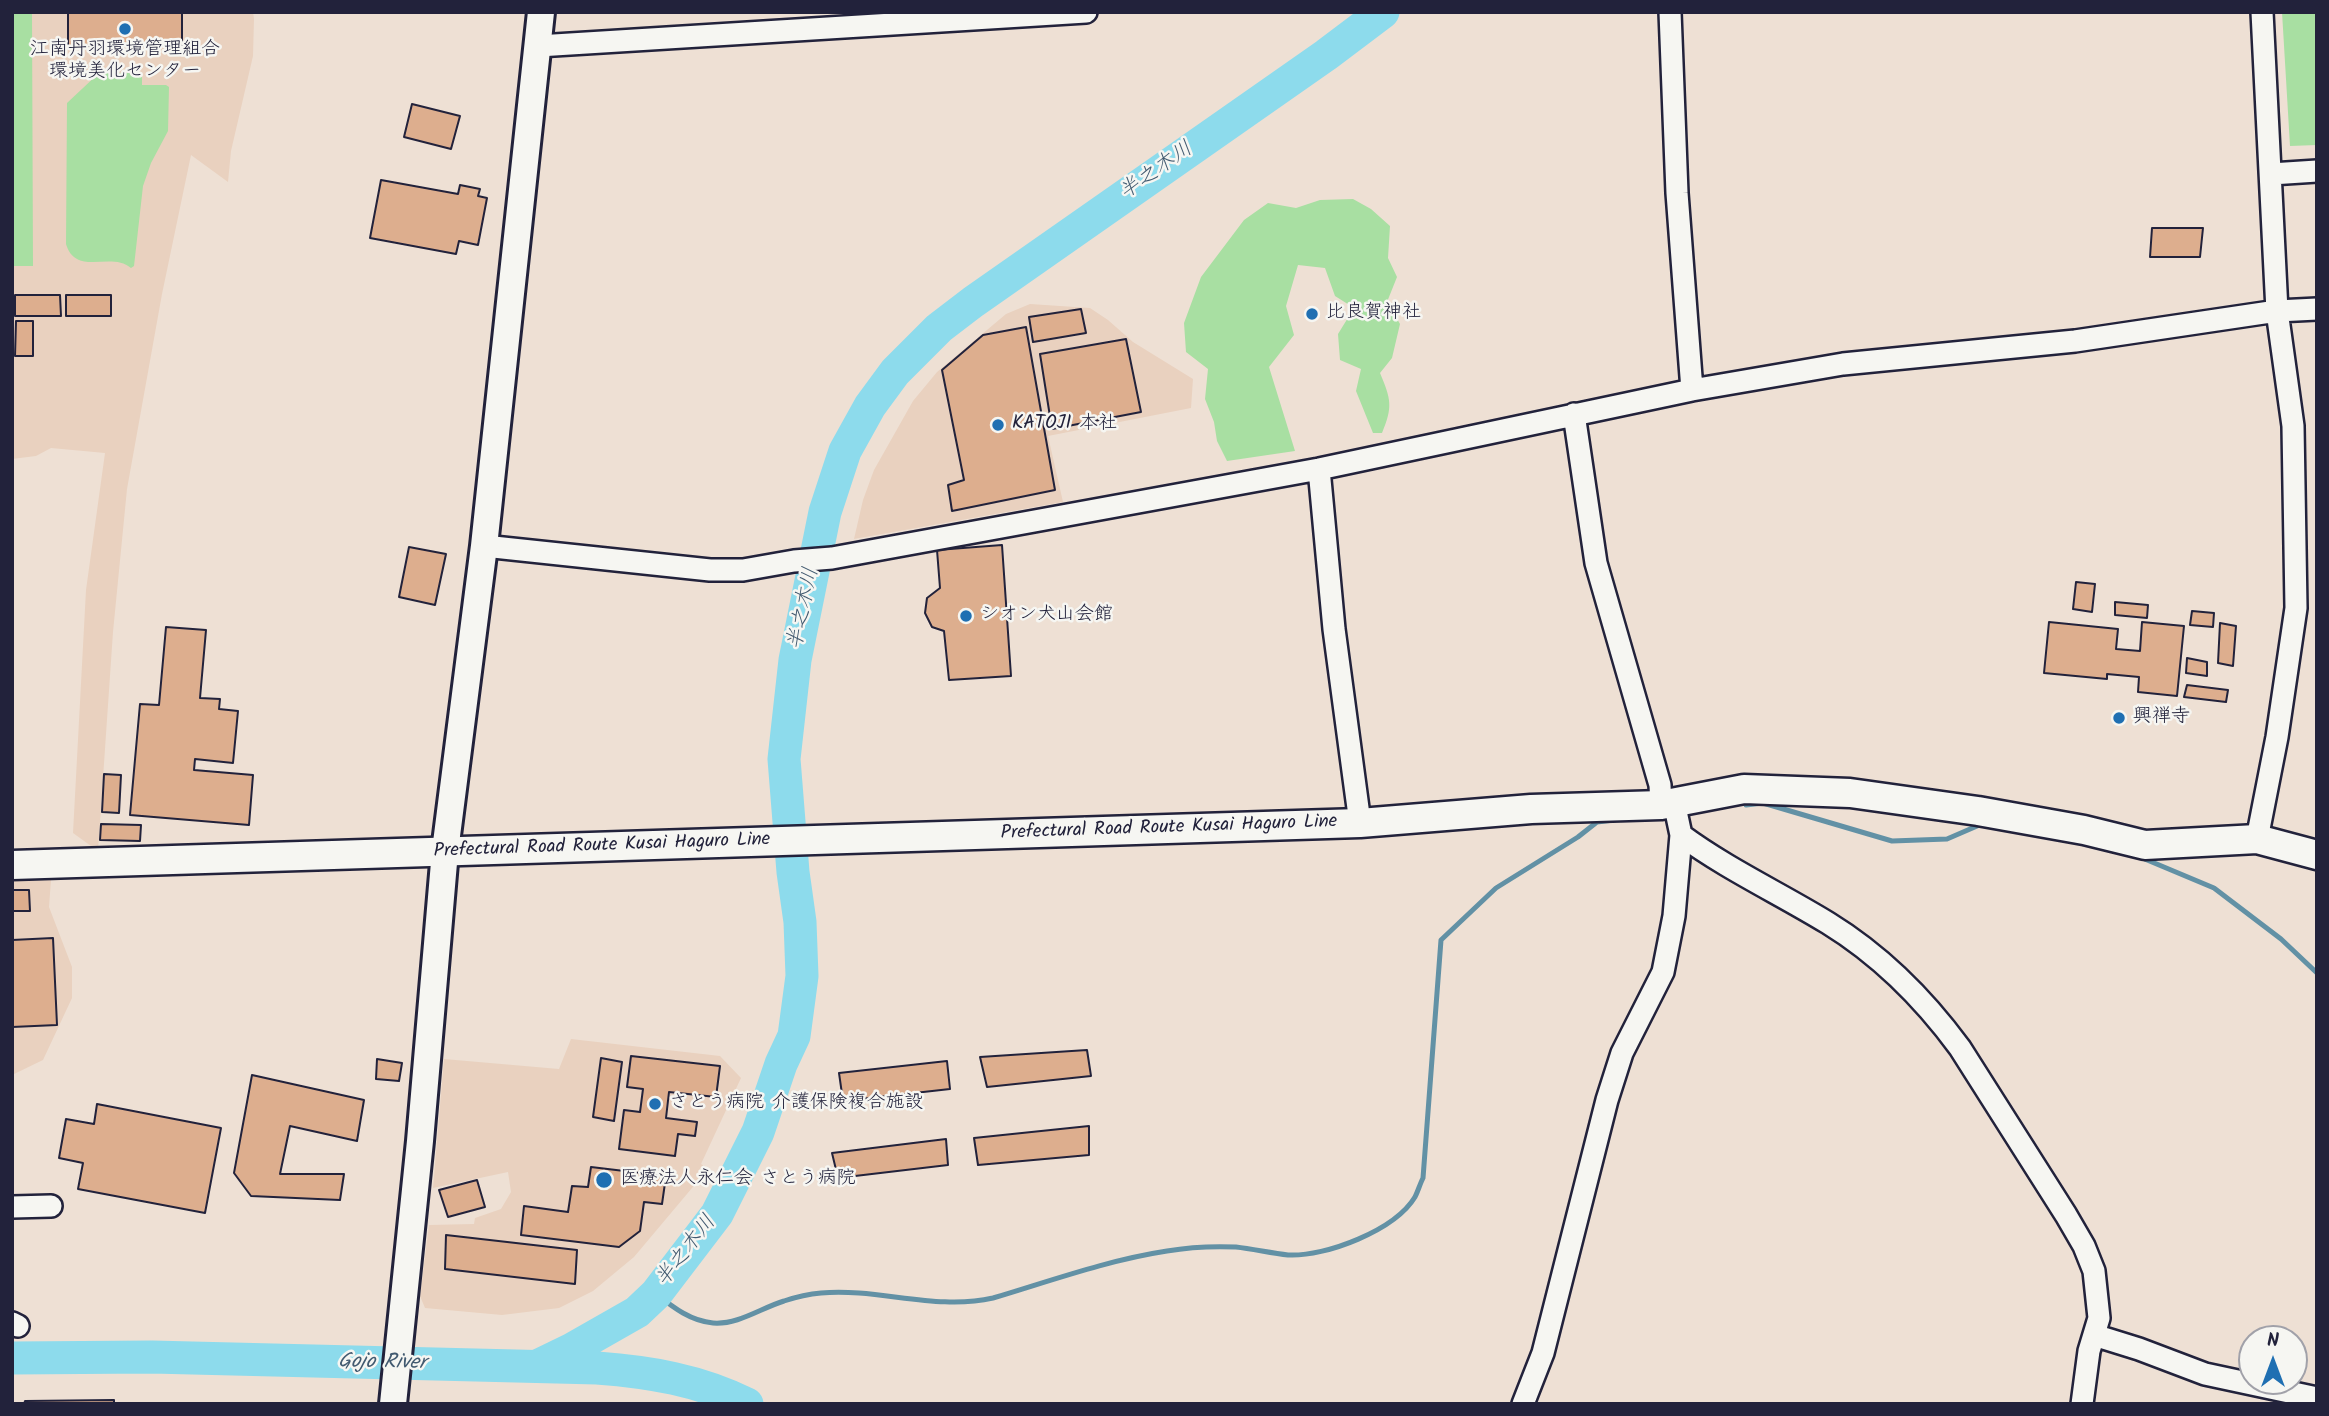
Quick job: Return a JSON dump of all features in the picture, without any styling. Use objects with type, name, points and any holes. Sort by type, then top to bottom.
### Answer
[{"type":"main road","name":"Prefectural Road Route Kusai Haguro Line","points":[[12,865],[1360,823],[1531,809],[1668,804],[1744,789],[1850,793],[1978,811],[2084,830],[2145,845],[2258,839],[2317,855]]},
{"type":"street","points":[[394,1400],[445,852],[484,546],[541,12]]},
{"type":"street","points":[[538,46],[1086,12]]},
{"type":"street","points":[[1670,12],[1677,193],[1692,390]]},
{"type":"street","points":[[2258,839],[2297,608],[2293,426],[2277,311],[2262,12]]},
{"type":"street","points":[[2271,174],[2317,171]]},
{"type":"street","points":[[484,546],[710,570],[743,570],[794,561],[832,558],[1319,469],[1692,390],[1843,364],[2075,341],[2277,311],[2317,309]]},
{"type":"street","points":[[1523,1404],[1549,1331],[1607,1100],[1622,1053],[1663,972],[1674,916],[1681,835],[1660,785],[1596,564],[1574,414]]},
{"type":"street","points":[[1319,469],[1334,629],[1360,823]]},
{"type":"street","points":[[1681,835],[1705,853],[1830,924],[1888,967],[1942,1023],[1991,1093],[2084,1246],[2094,1271],[2099,1318],[2082,1404]]},
{"type":"street","points":[[12,1207],[51,1206]]},
{"type":"street","points":[[2094,1335],[2198,1371],[2317,1398]]},
{"type":"shaded area","points":[[12,12],[253,12],[254,19],[253,56],[231,151],[228,182],[191,155],[162,294],[127,489],[113,632],[98,851],[73,833],[86,590],[105,453],[51,448],[36,456],[12,459]]},
{"type":"shaded area","points":[[1030,304],[1090,308],[1133,342],[1193,379],[1191,408],[1048,436],[1063,502],[854,539],[863,500],[874,470],[913,401],[937,372],[1006,314]]},
{"type":"shaded area","points":[[51,880],[49,907],[72,967],[72,998],[43,1060],[12,1075],[12,881]]},
{"type":"shaded area","name":"医療法人永仁会 さとう病院","points":[[571,1039],[720,1056],[741,1078],[701,1164],[708,1169],[634,1257],[593,1291],[559,1308],[502,1315],[425,1308],[420,1296],[429,1225],[474,1224],[475,1218],[501,1209],[511,1192],[508,1172],[433,1188],[444,1059],[559,1069]]},
{"type":"green space","points":[[12,12],[32,12],[33,266],[12,266]]},
{"type":"green space","points":[[2282,12],[2317,12],[2317,145],[2290,146]]},
{"type":"green space","points":[[99,73],[142,73],[142,85],[169,87],[168,131],[151,163],[143,186],[134,266],[131,268],[123,263],[86,262],[71,254],[66,244],[67,103]]},
{"type":"green space","points":[[1353,199],[1371,209],[1390,226],[1388,258],[1397,277],[1387,302],[1400,324],[1392,358],[1380,373],[1389,403],[1382,433],[1373,433],[1356,391],[1361,369],[1340,360],[1338,334],[1354,308],[1335,296],[1325,268],[1298,265],[1286,306],[1294,335],[1269,367],[1295,451],[1227,461],[1217,441],[1214,422],[1205,399],[1208,369],[1186,352],[1184,323],[1201,277],[1244,220],[1268,203],[1296,208],[1320,200]]},
{"type":"building","name":"江南丹羽環境管理組合 環境美化センター","points":[[68,12],[182,12],[182,45],[68,46]]},
{"type":"building","points":[[412,104],[460,116],[451,149],[404,137]]},
{"type":"building","points":[[381,180],[458,194],[460,185],[480,189],[478,196],[487,198],[478,245],[459,241],[456,254],[370,238]]},
{"type":"building","points":[[2152,228],[2203,228],[2200,257],[2150,257]]},
{"type":"building","points":[[15,295],[60,295],[61,316],[15,316]]},
{"type":"building","points":[[66,295],[111,295],[111,316],[66,316]]},
{"type":"building","points":[[1081,309],[1086,333],[1033,342],[1029,317]]},
{"type":"building","points":[[16,321],[33,321],[33,356],[15,356]]},
{"type":"building","name":"KATOJI 本社","points":[[1026,327],[1055,490],[952,511],[948,485],[964,480],[942,370],[983,335]]},
{"type":"building","points":[[1126,339],[1141,412],[1052,429],[1040,354]]},
{"type":"building","name":"シオン犬山会館","points":[[1002,545],[1011,676],[949,680],[944,631],[932,627],[925,613],[927,598],[940,588],[937,550]]},
{"type":"building","points":[[409,547],[446,554],[435,605],[399,597]]},
{"type":"building","points":[[2076,582],[2095,584],[2092,612],[2073,609]]},
{"type":"building","points":[[2115,602],[2148,605],[2147,618],[2115,615]]},
{"type":"building","points":[[2192,611],[2214,613],[2213,627],[2190,625]]},
{"type":"building","points":[[2049,622],[2118,629],[2116,649],[2140,651],[2142,622],[2184,626],[2177,696],[2138,692],[2139,677],[2107,674],[2107,679],[2044,673]]},
{"type":"building","points":[[2220,623],[2236,626],[2233,666],[2218,663]]},
{"type":"building","points":[[166,627],[206,630],[200,698],[220,699],[219,709],[238,711],[233,763],[195,759],[194,770],[253,775],[249,825],[130,815],[140,704],[159,705]]},
{"type":"building","points":[[2187,658],[2207,662],[2207,676],[2186,673]]},
{"type":"building","points":[[2187,685],[2228,690],[2226,702],[2184,697]]},
{"type":"building","points":[[104,774],[121,775],[119,813],[102,812]]},
{"type":"building","points":[[101,824],[141,825],[140,841],[100,840]]},
{"type":"building","points":[[12,890],[29,890],[30,911],[12,911]]},
{"type":"building","points":[[53,938],[57,1025],[12,1027],[12,940]]},
{"type":"building","points":[[1087,1050],[1091,1076],[987,1087],[980,1057]]},
{"type":"building","name":"さとう病院 介護保険複合施設","points":[[631,1056],[720,1066],[716,1097],[669,1092],[666,1118],[697,1122],[695,1136],[678,1134],[675,1156],[619,1149],[624,1110],[640,1112],[643,1089],[627,1087]]},
{"type":"building","points":[[601,1058],[622,1062],[614,1121],[593,1117]]},
{"type":"building","points":[[377,1059],[402,1063],[399,1081],[376,1079]]},
{"type":"building","points":[[947,1061],[950,1089],[843,1101],[839,1073]]},
{"type":"building","points":[[252,1075],[364,1100],[357,1141],[290,1126],[280,1174],[344,1174],[340,1200],[251,1196],[234,1173]]},
{"type":"building","points":[[97,1104],[221,1128],[205,1213],[78,1189],[83,1163],[59,1158],[66,1119],[94,1124]]},
{"type":"building","points":[[1089,1126],[1089,1155],[978,1165],[974,1138]]},
{"type":"building","points":[[946,1139],[948,1165],[838,1178],[832,1153]]},
{"type":"building","points":[[591,1167],[666,1176],[662,1204],[644,1202],[640,1231],[619,1247],[521,1235],[524,1206],[568,1212],[572,1186],[588,1187]]},
{"type":"building","points":[[477,1180],[485,1207],[448,1217],[439,1190]]},
{"type":"building","points":[[446,1235],[577,1250],[575,1284],[445,1269]]},
{"type":"building","points":[[114,1400],[114,1404],[24,1404],[25,1401]]},
{"type":"waterway","name":"半之木川","points":[[537,1366],[637,1312],[656,1294],[717,1214],[758,1132],[781,1064],[794,1036],[802,976],[800,922],[784,759],[795,660],[825,512],[845,451],[870,406],[895,372],[939,328],[1383,12]]},
{"type":"waterway","points":[[1746,805],[1763,803],[1892,841],[1947,839],[1984,823]]},
{"type":"waterway","points":[[656,1294],[690,1317],[705,1322],[722,1323],[740,1319],[775,1304],[821,1293],[864,1293],[929,1301],[972,1301],[993,1298],[1101,1265],[1167,1251],[1227,1247],[1288,1255],[1304,1254],[1358,1239],[1392,1220],[1405,1209],[1415,1197],[1423,1178],[1441,940],[1496,888],[1578,837],[1597,822],[1614,820]]},
{"type":"waterway","points":[[2140,857],[2214,888],[2281,939],[2317,973]]},
{"type":"waterway","name":"Gojo River","points":[[12,1358],[152,1357],[597,1368],[674,1378],[747,1404]]},
{"type":"place","name":"江南丹羽環境管理組合 環境美化センター","points":[[125,29]]},
{"type":"place","name":"比良賀神社","points":[[1312,314]]},
{"type":"place","name":"KATOJI 本社","points":[[998,425]]},
{"type":"place","name":"シオン犬山会館","points":[[966,616]]},
{"type":"place","name":"興禅寺","points":[[2119,718]]},
{"type":"place","name":"さとう病院 介護保険複合施設","points":[[655,1104]]},
{"type":"place","name":"医療法人永仁会 さとう病院","points":[[604,1180]]}]
